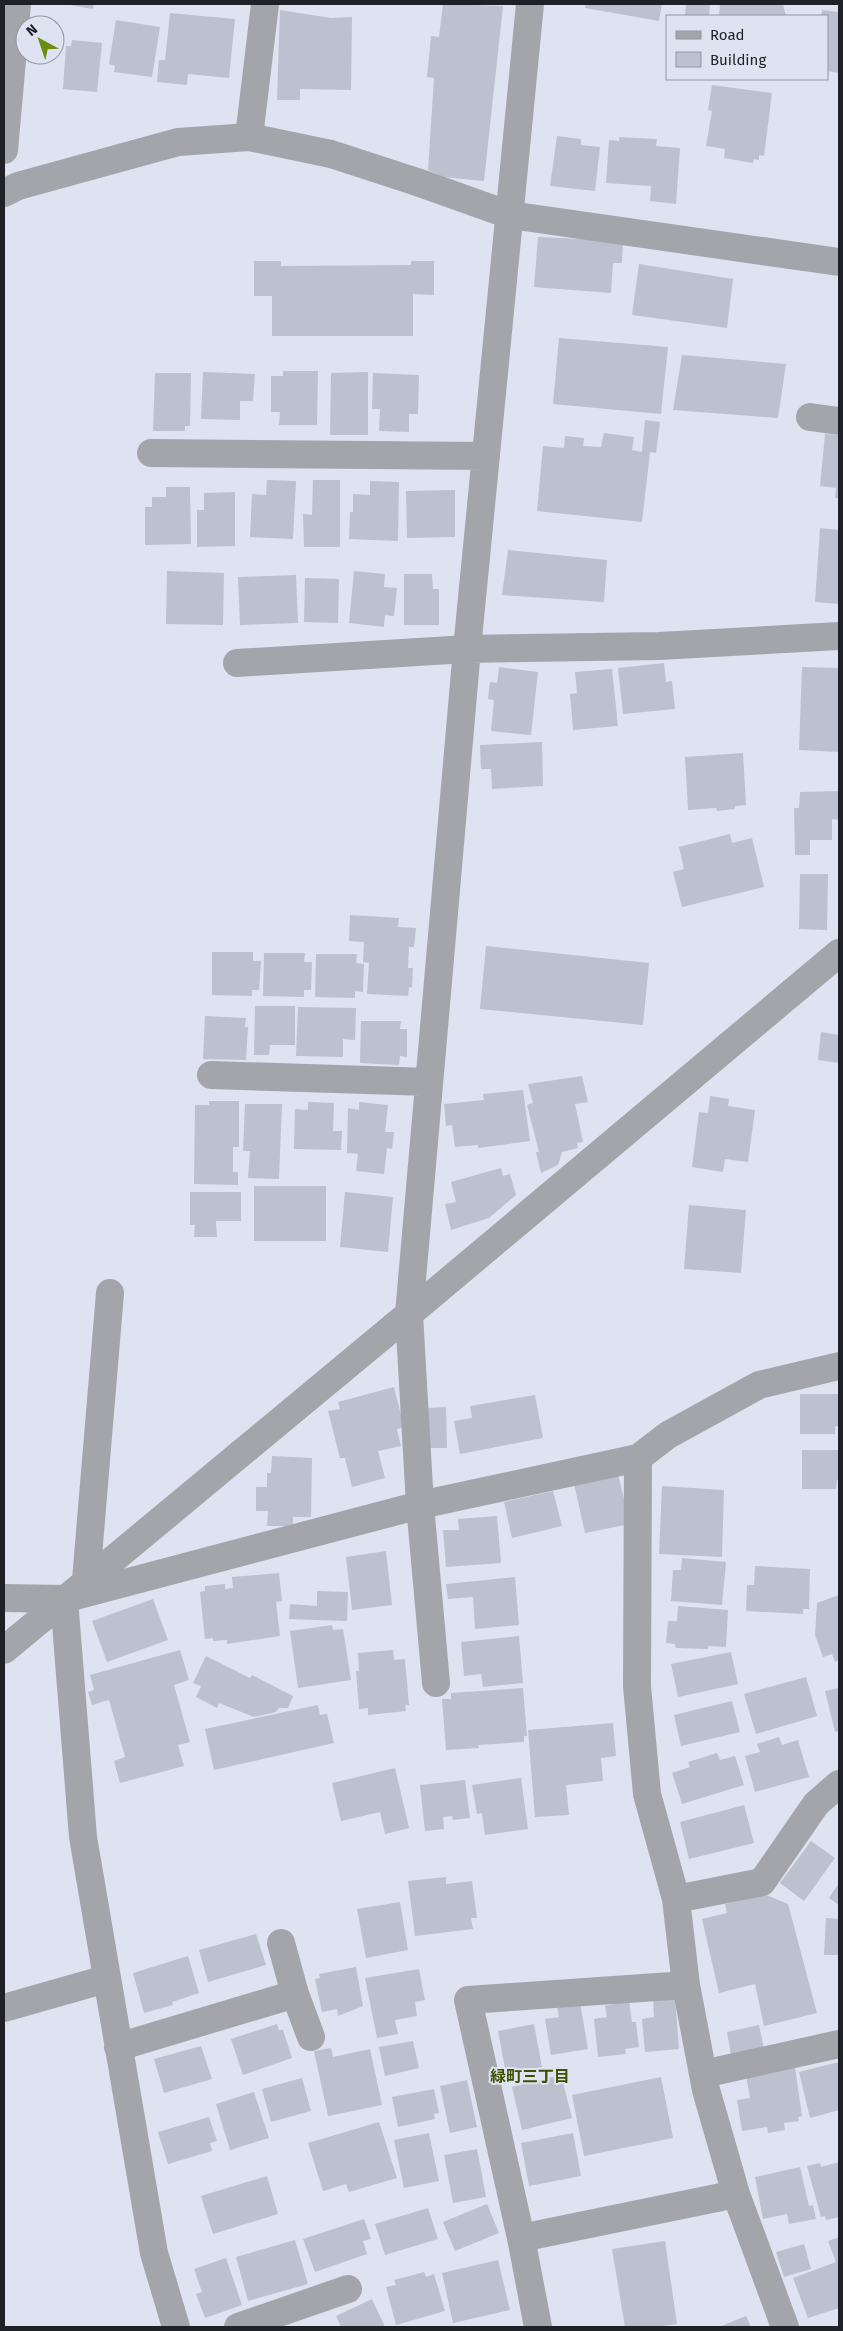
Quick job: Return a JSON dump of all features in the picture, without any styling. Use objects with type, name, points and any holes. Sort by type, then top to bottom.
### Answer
[{"type":"street","points":[[4,150],[17,4]]},
{"type":"street","points":[[249,137],[265,4]]},
{"type":"street","points":[[436,1683],[420,1505],[409,1314],[467,649],[530,4]]},
{"type":"street","points":[[4,193],[18,186],[178,142],[249,137],[331,154],[418,182],[510,215],[839,262]]},
{"type":"street","points":[[810,417],[839,421]]},
{"type":"street","points":[[152,453],[486,456]]},
{"type":"street","points":[[237,663],[467,649],[659,646],[839,636]]},
{"type":"street","points":[[4,1650],[86,1580],[409,1314],[839,953]]},
{"type":"street","points":[[211,1075],[429,1082]]},
{"type":"street","points":[[86,1580],[110,1293]]},
{"type":"street","points":[[4,1598],[64,1599],[420,1505],[638,1458],[668,1435],[759,1385],[839,1366]]},
{"type":"street","points":[[638,1458],[637,1686],[647,1794],[676,1900],[686,1984],[703,2074],[736,2194],[785,2327]]},
{"type":"street","points":[[64,1599],[83,1837],[154,2253],[176,2327]]},
{"type":"street","points":[[676,1900],[762,1882],[816,1804],[839,1784]]},
{"type":"street","points":[[281,1943],[295,1994],[311,2037]]},
{"type":"street","points":[[4,2008],[106,1979]]},
{"type":"street","points":[[538,2327],[521,2238],[468,2000],[686,1984]]},
{"type":"street","points":[[118,2047],[295,1994]]},
{"type":"street","points":[[703,2074],[839,2044]]},
{"type":"street","points":[[521,2238],[736,2194]]},
{"type":"street","points":[[238,2327],[348,2290]]},
{"type":"building","points":[[64,4],[94,4],[93,9]]},
{"type":"building","points":[[443,4],[503,6],[484,181],[443,177],[428,170],[434,78],[427,77],[431,36],[439,37]]},
{"type":"building","points":[[586,4],[662,4],[659,21],[585,8]]},
{"type":"building","points":[[686,4],[710,4],[709,15],[685,15]]},
{"type":"building","points":[[720,4],[783,4],[786,15],[719,15]]},
{"type":"building","points":[[280,10],[331,18],[352,17],[351,90],[300,89],[300,100],[277,100]]},
{"type":"building","points":[[822,10],[839,12],[839,73],[828,71],[828,15],[821,15]]},
{"type":"building","points":[[170,13],[235,19],[229,78],[188,74],[187,85],[157,82],[159,60],[165,60]]},
{"type":"building","points":[[116,20],[160,27],[152,77],[114,72],[115,66],[109,64]]},
{"type":"building","points":[[72,40],[102,43],[97,92],[63,89],[66,46],[71,46]]},
{"type":"building","points":[[712,85],[772,93],[764,156],[759,155],[759,160],[754,159],[753,163],[724,158],[725,149],[706,146],[712,111],[708,110]]},
{"type":"building","points":[[557,136],[581,139],[581,145],[600,147],[595,191],[550,186]]},
{"type":"building","points":[[619,137],[657,139],[656,146],[680,148],[676,204],[650,201],[651,186],[606,183],[609,140],[619,141]]},
{"type":"building","points":[[538,237],[623,241],[622,263],[613,263],[611,293],[534,287]]},
{"type":"building","points":[[254,261],[281,261],[281,266],[411,265],[411,261],[434,261],[434,295],[413,294],[413,336],[272,336],[272,296],[254,296]]},
{"type":"building","points":[[639,264],[733,279],[727,328],[632,315]]},
{"type":"building","points":[[559,338],[668,347],[661,414],[553,404]]},
{"type":"building","points":[[682,355],[786,364],[778,418],[673,410]]},
{"type":"building","points":[[283,371],[318,371],[317,425],[279,425],[280,412],[271,412],[271,376],[283,376]]},
{"type":"building","points":[[203,372],[255,374],[253,401],[240,401],[240,420],[201,419]]},
{"type":"building","points":[[368,372],[368,435],[330,435],[331,373]]},
{"type":"building","points":[[155,373],[191,373],[190,426],[185,426],[185,431],[153,431]]},
{"type":"building","points":[[373,373],[419,375],[418,414],[409,414],[409,432],[379,431],[380,409],[372,409]]},
{"type":"building","points":[[645,420],[660,422],[656,453],[650,452],[642,522],[537,511],[543,446],[564,448],[565,436],[584,438],[583,446],[601,447],[604,433],[634,437],[632,450],[642,452]]},
{"type":"building","points":[[825,434],[839,435],[839,498],[835,498],[836,488],[820,486]]},
{"type":"building","points":[[267,480],[296,481],[293,539],[250,537],[252,494],[266,495]]},
{"type":"building","points":[[313,480],[340,480],[340,547],[304,547],[303,514],[312,515]]},
{"type":"building","points":[[370,481],[399,482],[398,541],[349,539],[350,512],[353,512],[353,494],[370,495]]},
{"type":"building","points":[[166,487],[190,487],[191,544],[145,545],[145,507],[152,507],[152,497],[166,497]]},
{"type":"building","points":[[455,490],[455,537],[407,538],[406,491]]},
{"type":"building","points":[[235,492],[235,546],[197,547],[197,510],[204,510],[204,493]]},
{"type":"building","points":[[820,528],[839,530],[839,604],[815,602]]},
{"type":"building","points":[[508,550],[607,560],[604,602],[502,595]]},
{"type":"building","points":[[167,571],[224,573],[223,625],[166,624]]},
{"type":"building","points":[[354,571],[385,574],[384,587],[397,588],[394,616],[385,615],[384,627],[349,623]]},
{"type":"building","points":[[404,574],[432,574],[433,589],[439,589],[439,625],[404,625]]},
{"type":"building","points":[[296,575],[298,623],[240,625],[238,577]]},
{"type":"building","points":[[305,578],[339,579],[338,623],[304,622]]},
{"type":"building","points":[[664,663],[666,682],[672,681],[675,709],[623,714],[618,668]]},
{"type":"building","points":[[499,667],[538,672],[531,735],[491,731],[494,700],[488,699],[490,682],[497,683]]},
{"type":"building","points":[[802,667],[839,668],[839,752],[799,750]]},
{"type":"building","points":[[612,669],[618,726],[573,730],[570,694],[577,693],[575,672]]},
{"type":"building","points":[[542,742],[543,786],[492,789],[491,769],[481,769],[480,745]]},
{"type":"building","points":[[743,753],[746,805],[735,806],[735,809],[717,811],[716,808],[688,810],[685,757]]},
{"type":"building","points":[[839,791],[839,820],[832,819],[832,840],[810,840],[810,855],[795,855],[794,808],[799,808],[800,792]]},
{"type":"building","points":[[730,834],[732,843],[752,838],[764,887],[682,907],[673,872],[684,869],[679,847]]},
{"type":"building","points":[[800,874],[828,874],[827,930],[799,929]]},
{"type":"building","points":[[350,915],[399,918],[398,927],[416,928],[414,947],[409,947],[408,968],[413,968],[412,988],[409,987],[408,996],[367,994],[369,963],[363,962],[364,942],[349,941]]},
{"type":"building","points":[[486,946],[649,963],[643,1025],[480,1009]]},
{"type":"building","points":[[212,952],[253,952],[253,961],[261,961],[259,990],[252,990],[252,996],[212,995]]},
{"type":"building","points":[[264,953],[305,953],[304,962],[312,962],[311,990],[304,990],[304,997],[263,996]]},
{"type":"building","points":[[316,954],[357,954],[356,963],[364,964],[363,992],[355,991],[355,998],[315,997]]},
{"type":"building","points":[[255,1006],[295,1006],[295,1045],[270,1045],[269,1055],[254,1055]]},
{"type":"building","points":[[298,1007],[356,1008],[355,1040],[343,1039],[343,1057],[296,1056]]},
{"type":"building","points":[[205,1016],[246,1018],[245,1027],[248,1027],[246,1060],[203,1059]]},
{"type":"building","points":[[361,1021],[401,1021],[400,1029],[407,1029],[407,1057],[400,1056],[399,1065],[360,1063]]},
{"type":"building","points":[[821,1032],[839,1035],[839,1063],[818,1060]]},
{"type":"building","points":[[582,1076],[588,1102],[575,1104],[583,1142],[577,1143],[578,1148],[562,1152],[558,1165],[541,1173],[536,1152],[539,1152],[527,1105],[533,1103],[528,1084]]},
{"type":"building","points":[[523,1090],[530,1141],[478,1148],[478,1145],[455,1147],[452,1125],[446,1126],[444,1104],[484,1100],[483,1094]]},
{"type":"building","points":[[710,1096],[729,1099],[728,1106],[755,1110],[748,1162],[725,1159],[723,1172],[692,1167],[699,1112],[708,1113]]},
{"type":"building","points":[[209,1101],[239,1101],[239,1147],[233,1147],[233,1172],[238,1172],[238,1185],[194,1184],[195,1105],[209,1105]]},
{"type":"building","points":[[308,1102],[334,1103],[333,1131],[342,1131],[341,1150],[294,1149],[295,1109],[308,1110]]},
{"type":"building","points":[[359,1102],[388,1105],[385,1132],[394,1132],[392,1149],[387,1148],[384,1174],[356,1171],[358,1154],[347,1153],[348,1108],[359,1110]]},
{"type":"building","points":[[245,1104],[282,1104],[279,1179],[248,1178],[250,1151],[243,1151]]},
{"type":"building","points":[[501,1168],[503,1176],[510,1174],[516,1195],[489,1218],[451,1230],[445,1204],[456,1202],[451,1182]]},
{"type":"building","points":[[254,1186],[326,1186],[326,1241],[254,1241]]},
{"type":"building","points":[[190,1192],[241,1192],[241,1221],[216,1221],[217,1237],[194,1237],[195,1225],[190,1225]]},
{"type":"building","points":[[345,1192],[393,1197],[388,1252],[340,1247]]},
{"type":"building","points":[[689,1205],[746,1210],[741,1273],[684,1269]]},
{"type":"building","points":[[394,1387],[404,1427],[397,1429],[401,1446],[378,1451],[385,1478],[352,1487],[345,1458],[340,1458],[328,1411],[340,1409],[338,1402]]},
{"type":"building","points":[[800,1394],[839,1394],[839,1427],[835,1426],[835,1434],[800,1434]]},
{"type":"building","points":[[535,1395],[543,1438],[460,1454],[454,1421],[472,1418],[470,1406]]},
{"type":"building","points":[[446,1407],[447,1448],[428,1448],[427,1408]]},
{"type":"building","points":[[802,1450],[839,1450],[839,1480],[837,1480],[836,1489],[802,1489]]},
{"type":"building","points":[[272,1456],[312,1458],[311,1517],[293,1517],[293,1526],[267,1526],[268,1511],[256,1511],[256,1487],[267,1487],[267,1473],[271,1473]]},
{"type":"building","points":[[618,1474],[629,1520],[625,1525],[585,1533],[574,1484]]},
{"type":"building","points":[[662,1486],[724,1490],[722,1557],[659,1554]]},
{"type":"building","points":[[553,1491],[562,1526],[512,1538],[504,1502]]},
{"type":"building","points":[[497,1516],[501,1563],[446,1567],[443,1530],[459,1530],[458,1519]]},
{"type":"building","points":[[386,1551],[392,1605],[352,1610],[346,1557]]},
{"type":"building","points":[[682,1558],[726,1562],[722,1605],[671,1601],[673,1570],[681,1570]]},
{"type":"building","points":[[755,1566],[810,1569],[809,1609],[803,1609],[803,1614],[746,1611],[747,1585],[754,1585]]},
{"type":"building","points":[[279,1573],[282,1601],[276,1602],[280,1636],[227,1644],[227,1640],[213,1641],[213,1638],[205,1639],[200,1592],[205,1591],[205,1586],[225,1584],[225,1589],[233,1588],[232,1577]]},
{"type":"building","points":[[515,1577],[519,1625],[475,1629],[473,1597],[448,1599],[446,1584]]},
{"type":"building","points":[[317,1591],[348,1592],[347,1621],[289,1619],[290,1604],[317,1606]]},
{"type":"building","points":[[839,1595],[839,1660],[835,1662],[832,1654],[823,1657],[815,1635],[817,1603]]},
{"type":"building","points":[[153,1599],[168,1640],[107,1662],[92,1621]]},
{"type":"building","points":[[678,1606],[728,1610],[726,1647],[708,1646],[708,1649],[676,1648],[675,1644],[666,1643],[668,1621],[677,1621]]},
{"type":"building","points":[[332,1625],[333,1630],[343,1629],[351,1680],[298,1688],[290,1631]]},
{"type":"building","points":[[519,1636],[523,1683],[483,1687],[481,1674],[464,1676],[461,1642]]},
{"type":"building","points":[[180,1650],[189,1680],[174,1685],[190,1742],[178,1745],[184,1766],[120,1783],[114,1761],[125,1757],[109,1700],[92,1705],[88,1692],[94,1690],[90,1675]]},
{"type":"building","points":[[393,1650],[394,1660],[405,1659],[409,1705],[405,1705],[406,1711],[368,1715],[368,1708],[359,1709],[356,1671],[359,1671],[358,1653]]},
{"type":"building","points":[[731,1652],[738,1684],[678,1697],[671,1664]]},
{"type":"building","points":[[206,1656],[250,1678],[252,1675],[293,1696],[288,1708],[279,1708],[276,1712],[254,1717],[219,1703],[217,1708],[196,1697],[201,1686],[193,1683]]},
{"type":"building","points":[[806,1677],[817,1716],[756,1734],[744,1694]]},
{"type":"building","points":[[523,1688],[527,1736],[524,1736],[524,1742],[478,1745],[479,1748],[446,1750],[442,1699],[451,1699],[451,1693]]},
{"type":"building","points":[[839,1688],[839,1731],[835,1732],[825,1691]]},
{"type":"building","points":[[732,1701],[740,1732],[681,1746],[674,1715]]},
{"type":"building","points":[[318,1705],[320,1715],[327,1714],[334,1743],[214,1770],[205,1729]]},
{"type":"building","points":[[613,1723],[616,1756],[601,1758],[603,1781],[566,1785],[569,1815],[535,1817],[528,1730]]},
{"type":"building","points":[[779,1737],[782,1745],[798,1740],[809,1777],[755,1792],[745,1756],[760,1752],[757,1744]]},
{"type":"building","points":[[717,1753],[720,1760],[735,1756],[744,1785],[682,1804],[672,1773],[690,1767],[688,1762]]},
{"type":"building","points":[[395,1768],[409,1828],[385,1834],[380,1812],[341,1821],[332,1783]]},
{"type":"building","points":[[521,1778],[528,1829],[485,1835],[482,1813],[477,1814],[472,1785]]},
{"type":"building","points":[[465,1780],[470,1818],[453,1820],[452,1816],[443,1817],[444,1829],[425,1831],[420,1785]]},
{"type":"building","points":[[744,1805],[754,1843],[689,1859],[680,1822]]},
{"type":"building","points":[[811,1841],[835,1858],[804,1901],[780,1883]]},
{"type":"building","points":[[446,1877],[446,1884],[472,1881],[477,1918],[471,1918],[473,1929],[415,1936],[408,1881]]},
{"type":"building","points":[[839,1883],[839,1905],[829,1898]]},
{"type":"building","points":[[764,1894],[788,1904],[817,2013],[764,2026],[755,1984],[719,1993],[702,1919],[727,1913],[725,1904]]},
{"type":"building","points":[[400,1902],[408,1950],[366,1958],[357,1909]]},
{"type":"building","points":[[826,1918],[839,1919],[839,1955],[824,1955]]},
{"type":"building","points":[[256,1934],[266,1965],[208,1982],[199,1950]]},
{"type":"building","points":[[188,1956],[199,1993],[172,2002],[173,2005],[144,2013],[133,1973]]},
{"type":"building","points":[[356,1967],[363,2006],[338,2016],[337,2009],[322,2012],[315,1979],[320,1978],[319,1974]]},
{"type":"building","points":[[419,1969],[425,2000],[415,2002],[417,2016],[395,2020],[398,2034],[377,2038],[365,1978]]},
{"type":"building","points":[[675,1996],[679,2049],[645,2052],[642,2019],[654,2017],[653,1998]]},
{"type":"building","points":[[629,2000],[632,2022],[636,2022],[639,2047],[625,2049],[626,2054],[598,2057],[594,2019],[607,2017],[605,2006]]},
{"type":"building","points":[[580,2002],[588,2049],[551,2055],[545,2019],[559,2017],[557,2006]]},
{"type":"building","points":[[277,2024],[279,2030],[283,2030],[292,2058],[243,2075],[231,2039]]},
{"type":"building","points":[[534,2024],[542,2067],[506,2074],[498,2031]]},
{"type":"building","points":[[759,2025],[764,2049],[731,2055],[727,2032]]},
{"type":"building","points":[[413,2041],[419,2068],[385,2076],[379,2047]]},
{"type":"building","points":[[201,2046],[212,2079],[164,2093],[154,2059]]},
{"type":"building","points":[[331,2048],[333,2057],[370,2049],[382,2105],[328,2116],[314,2051]]},
{"type":"building","points":[[839,2062],[839,2110],[810,2118],[799,2072]]},
{"type":"building","points":[[795,2067],[802,2116],[798,2117],[799,2121],[784,2123],[785,2130],[768,2133],[767,2127],[742,2131],[737,2100],[750,2098],[746,2075]]},
{"type":"building","points":[[561,2075],[572,2118],[522,2130],[512,2087]]},
{"type":"building","points":[[661,2077],[673,2138],[584,2156],[572,2095]]},
{"type":"building","points":[[302,2078],[311,2111],[271,2122],[262,2089]]},
{"type":"building","points":[[467,2080],[477,2127],[450,2133],[440,2086]]},
{"type":"building","points":[[434,2089],[439,2113],[434,2114],[435,2119],[398,2127],[392,2097]]},
{"type":"building","points":[[254,2092],[269,2138],[230,2150],[216,2104]]},
{"type":"building","points":[[209,2117],[217,2141],[210,2143],[212,2151],[168,2164],[158,2132]]},
{"type":"building","points":[[379,2122],[397,2178],[349,2192],[346,2184],[323,2191],[308,2143]]},
{"type":"building","points":[[429,2133],[439,2181],[404,2188],[394,2140]]},
{"type":"building","points":[[573,2133],[581,2176],[529,2186],[521,2143]]},
{"type":"building","points":[[477,2149],[486,2197],[453,2203],[444,2155]]},
{"type":"building","points":[[839,2162],[839,2217],[826,2220],[825,2216],[821,2217],[807,2166],[820,2163],[821,2167]]},
{"type":"building","points":[[800,2167],[809,2206],[813,2205],[816,2219],[789,2224],[787,2214],[763,2219],[755,2177]]},
{"type":"building","points":[[267,2176],[278,2214],[213,2234],[201,2196]]},
{"type":"building","points":[[487,2204],[499,2233],[455,2251],[443,2222]]},
{"type":"building","points":[[428,2208],[438,2239],[385,2255],[375,2224]]},
{"type":"building","points":[[364,2219],[371,2239],[363,2241],[367,2254],[315,2272],[303,2239]]},
{"type":"building","points":[[839,2237],[839,2308],[808,2318],[793,2278],[836,2262],[828,2241]]},
{"type":"building","points":[[295,2240],[308,2284],[248,2301],[236,2257]]},
{"type":"building","points":[[665,2241],[677,2324],[655,2327],[625,2327],[612,2249]]},
{"type":"building","points":[[804,2244],[811,2269],[784,2277],[776,2252]]},
{"type":"building","points":[[226,2258],[242,2305],[205,2318],[196,2294],[202,2292],[194,2269]]},
{"type":"building","points":[[498,2260],[510,2310],[453,2323],[442,2273]]},
{"type":"building","points":[[424,2272],[426,2277],[434,2274],[445,2311],[396,2325],[386,2287],[396,2285],[394,2280]]},
{"type":"building","points":[[372,2299],[385,2327],[341,2327],[336,2316]]},
{"type":"building","points":[[746,2316],[751,2327],[720,2327],[726,2324]]},
{"type":"district","name":"緑町三丁目","points":[[530,2076]]}]
